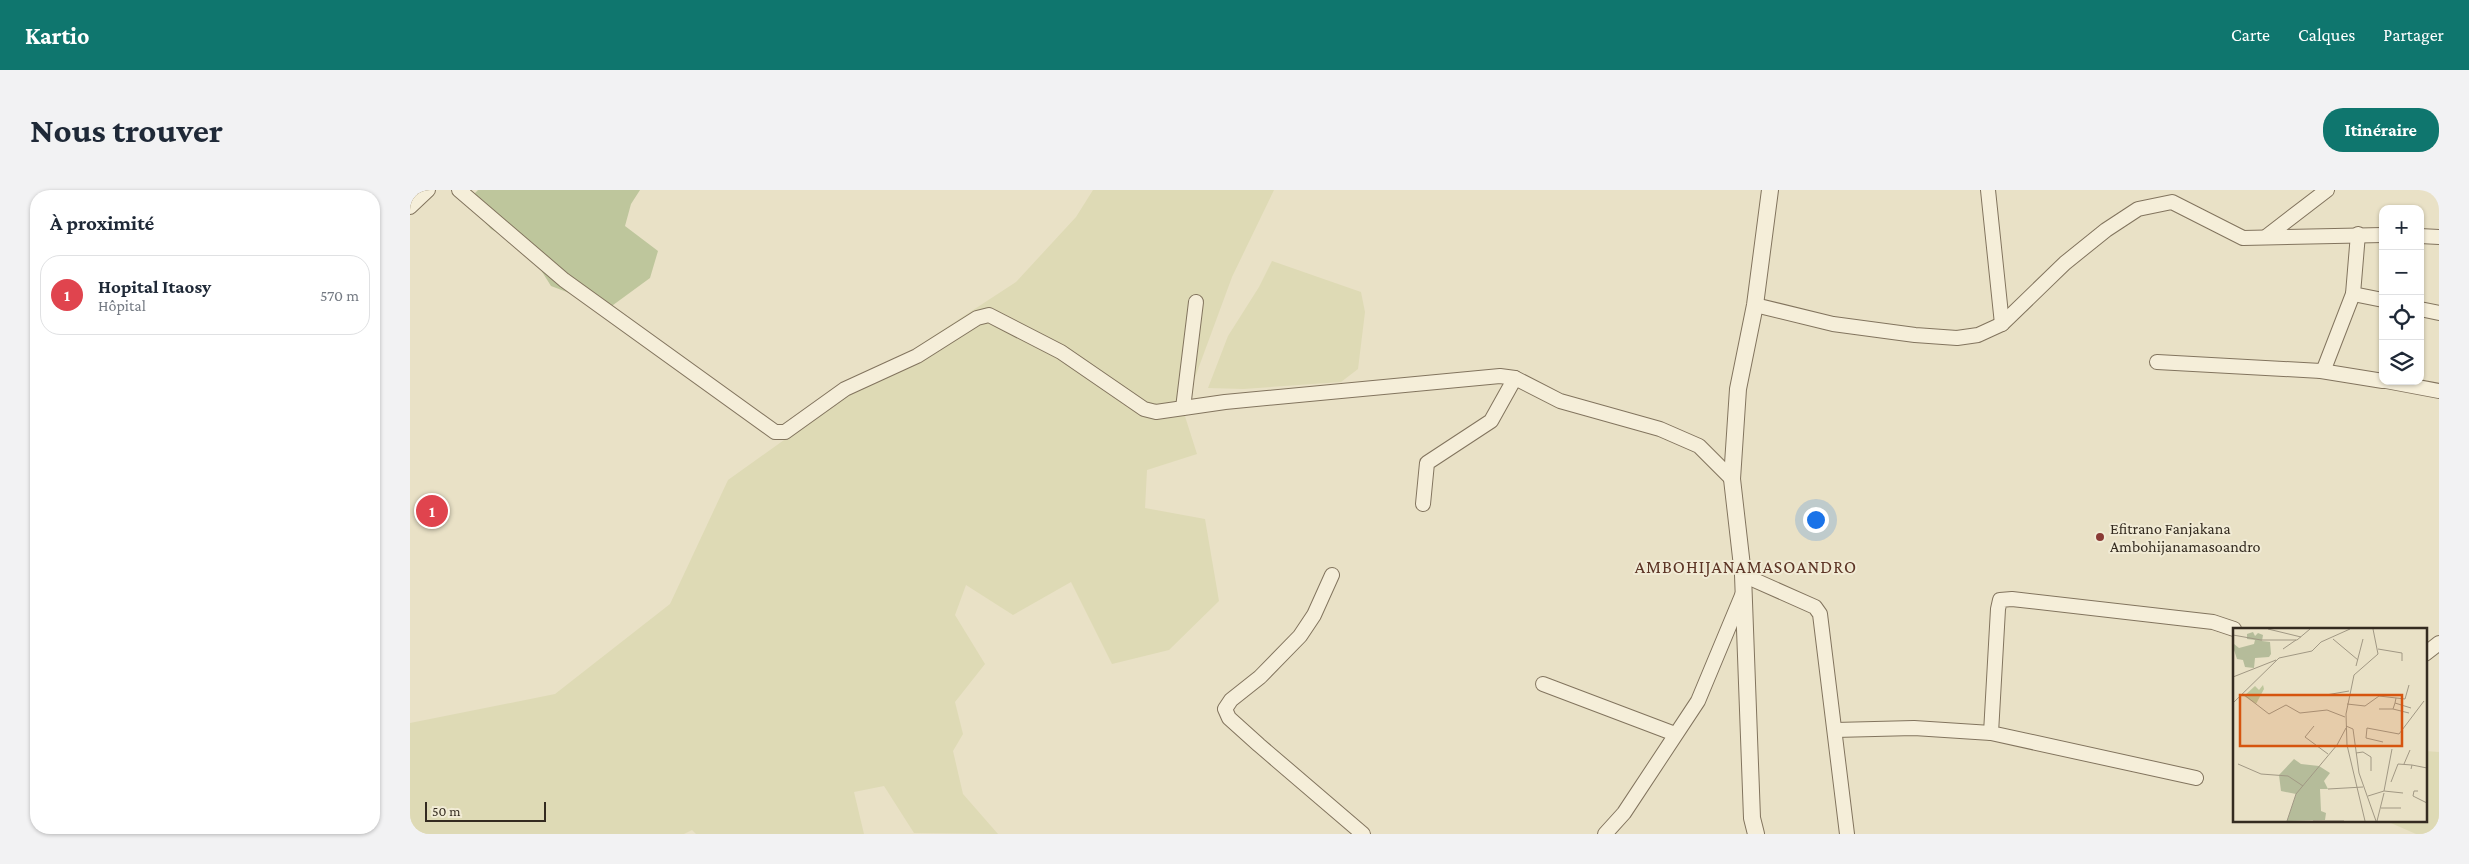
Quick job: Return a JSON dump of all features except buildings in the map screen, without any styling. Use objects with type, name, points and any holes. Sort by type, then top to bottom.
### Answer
[{"type":"street","points":[[410,207],[428,190]]},
{"type":"street","points":[[460,190],[564,280],[775,432],[785,432],[845,388],[917,356],[977,318],[989,316],[1061,352],[1144,409],[1156,412],[1500,376],[1514,378],[1560,401],[1660,429],[1699,446],[1732,479]]},
{"type":"street","points":[[1756,834],[1752,818],[1743,583],[1732,479],[1738,388],[1755,305],[1770,190]]},
{"type":"street","points":[[1988,190],[2002,324]]},
{"type":"street","points":[[2267,236],[2327,190]]},
{"type":"street","points":[[1755,305],[1833,324],[1914,335],[1957,338],[1978,335],[2002,324],[2065,263],[2106,230],[2138,209],[2172,202],[2244,238],[2379,235]]},
{"type":"street","points":[[2321,371],[2324,369],[2353,294],[2358,234]]},
{"type":"street","points":[[2424,236],[2439,237]]},
{"type":"street","points":[[2353,294],[2379,299]]},
{"type":"street","points":[[1182,408],[1196,302]]},
{"type":"street","points":[[2424,309],[2439,313]]},
{"type":"street","points":[[2157,362],[2321,371],[2379,380]]},
{"type":"street","points":[[1422,504],[1427,463],[1491,421],[1514,378]]},
{"type":"street","points":[[2406,385],[2439,391]]},
{"type":"street","points":[[1332,575],[1314,616],[1300,636],[1260,677],[1231,700],[1225,709],[1228,718],[1363,834]]},
{"type":"street","points":[[1743,583],[1815,607],[1820,614],[1847,834]]},
{"type":"street","points":[[1605,834],[1624,813],[1702,693],[1743,583]]},
{"type":"street","points":[[1991,733],[2000,600],[2012,598],[2213,622],[2233,629]]},
{"type":"street","points":[[2426,653],[2439,643]]},
{"type":"street","points":[[1543,684],[1675,734]]},
{"type":"street","points":[[1835,730],[1914,728],[1991,733],[2196,778]]},
{"type":"shaded area","points":[[1093,190],[1274,190],[1232,277],[1183,410],[1197,454],[1147,470],[1145,508],[1205,519],[1219,601],[1169,650],[1112,664],[1071,582],[1013,615],[966,585],[955,615],[985,664],[955,702],[963,734],[953,751],[963,794],[998,834],[914,833],[884,786],[854,792],[864,834],[696,834],[692,830],[684,834],[410,834],[410,723],[555,694],[670,604],[728,480],[889,365],[1016,282],[1076,217]]},
{"type":"shaded area","points":[[1272,261],[1361,292],[1365,312],[1358,369],[1341,382],[1243,389],[1208,388],[1228,336],[1259,287]]},
{"type":"shaded area","points":[[2426,751],[2439,752],[2439,834],[2416,834],[2389,822],[2426,822]]},
{"type":"green space","points":[[478,190],[640,190],[631,204],[625,226],[658,251],[650,278],[609,308],[551,286],[529,251],[491,229],[466,202]]},
{"type":"place","name":"Hopital Itaosy","points":[[432,511]]},
{"type":"place","name":"Efitrano Fanjakana Ambohijanamasoandro","points":[[2100,537]]},
{"type":"district","name":"AMBOHIJANAMASOANDRO","points":[[1746,567]]}]
